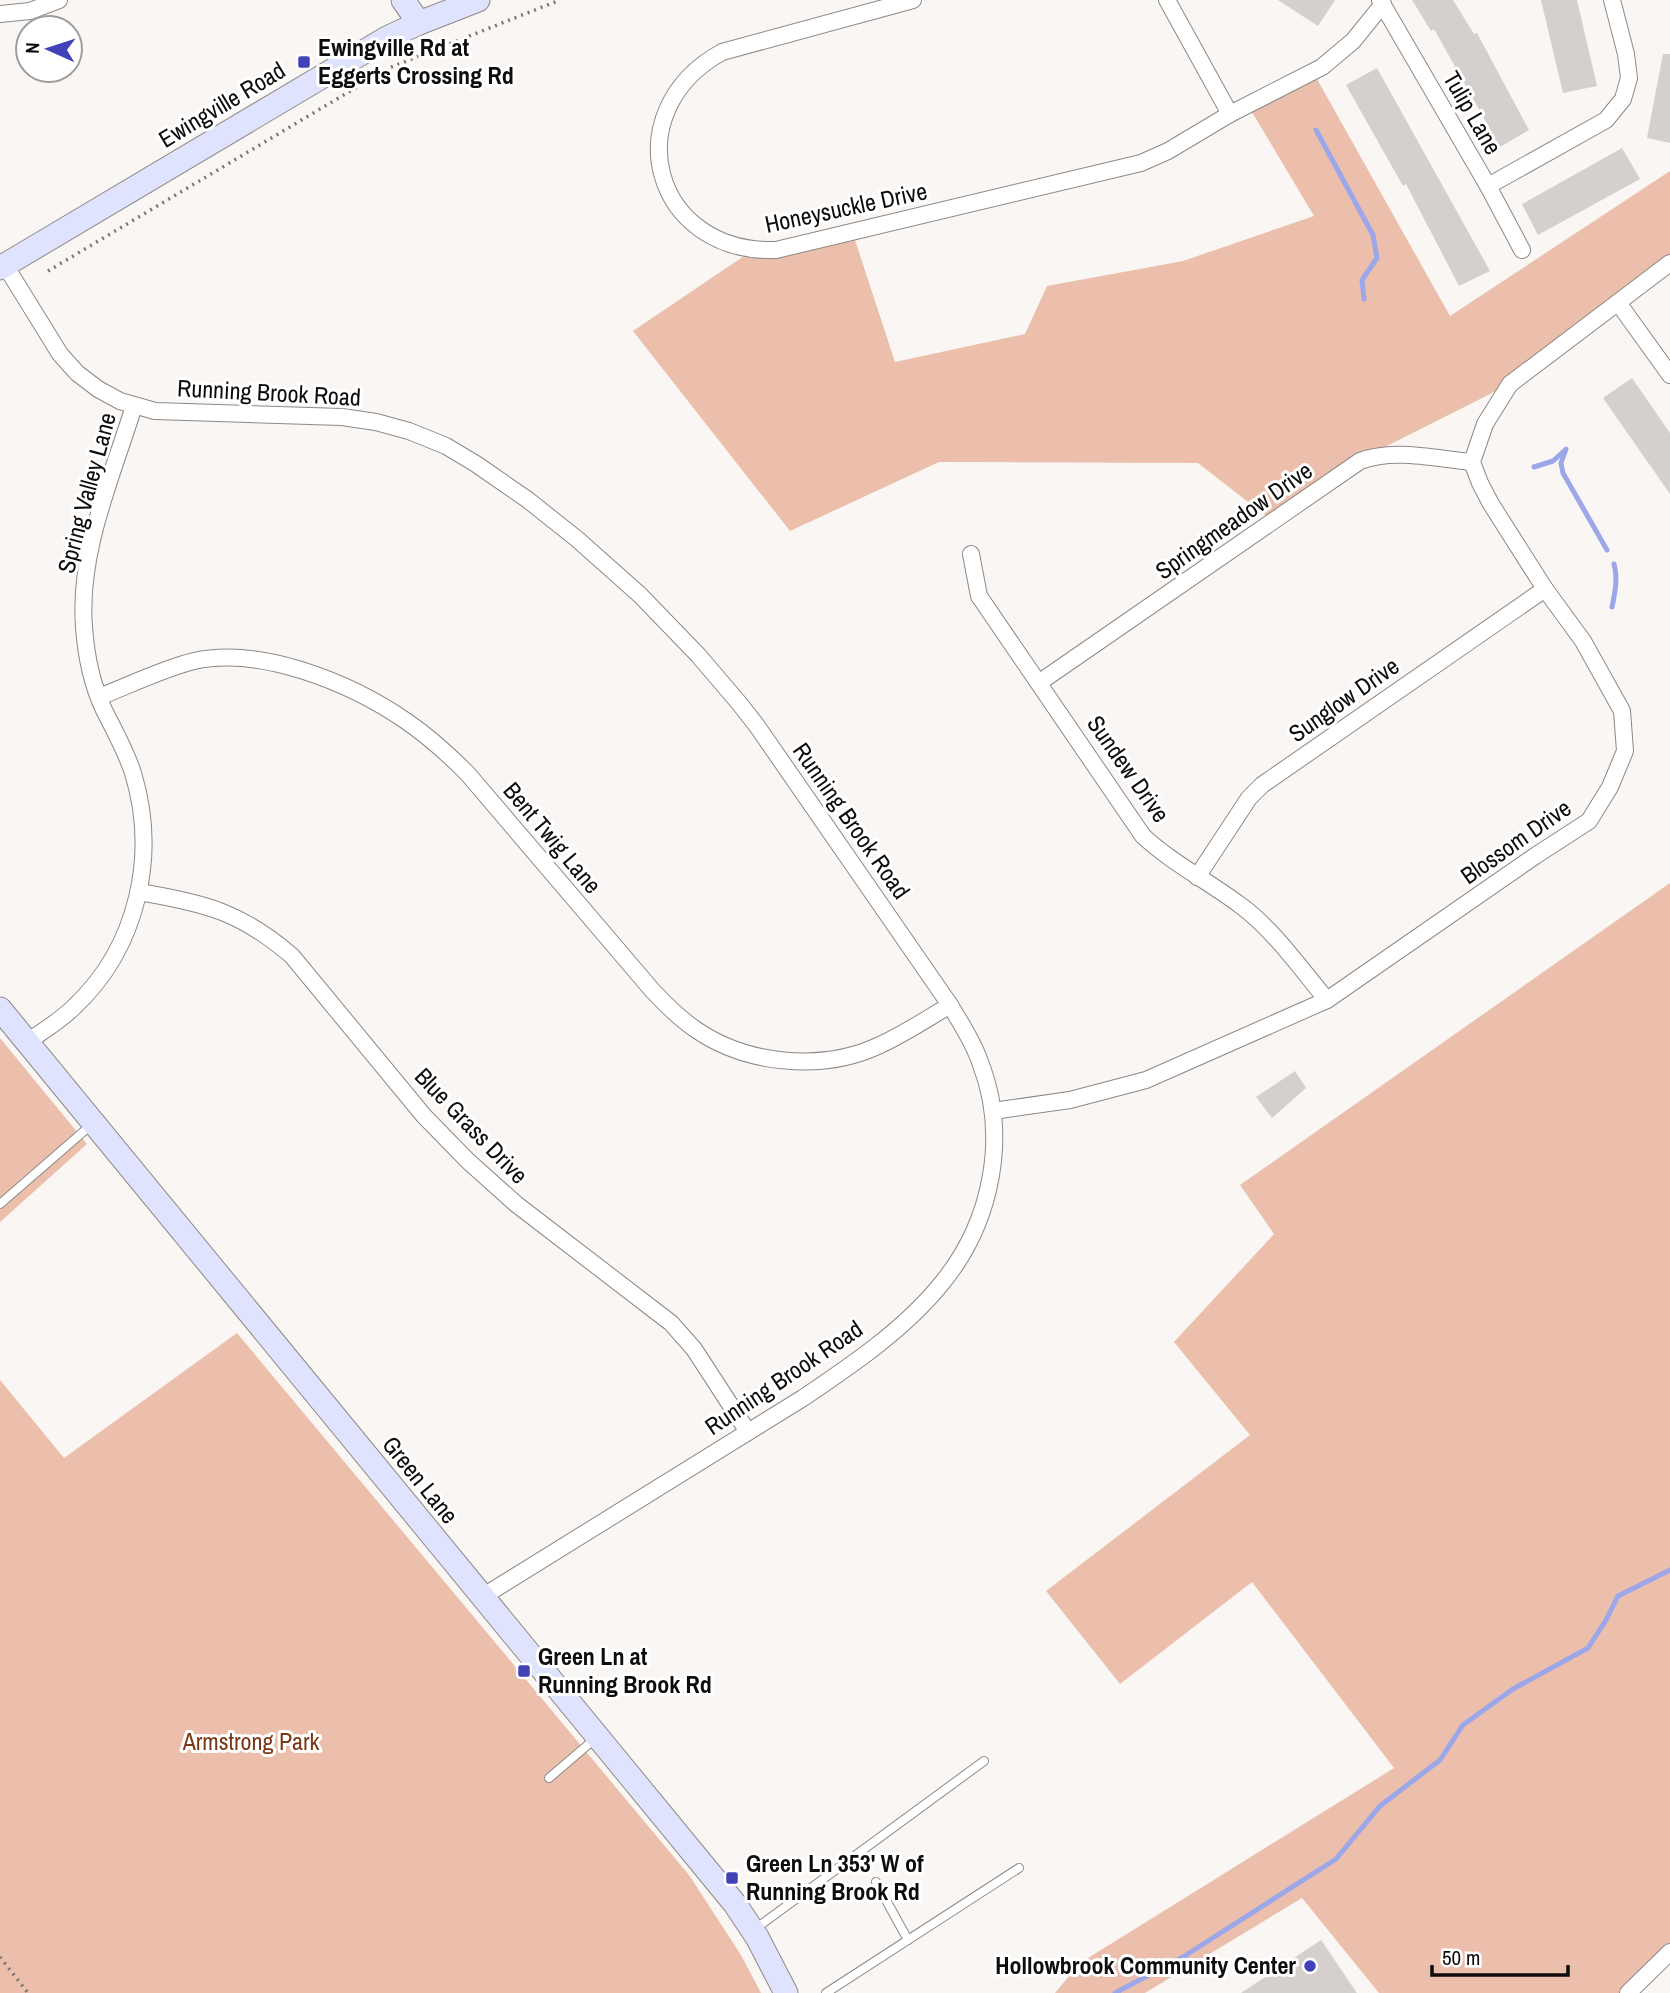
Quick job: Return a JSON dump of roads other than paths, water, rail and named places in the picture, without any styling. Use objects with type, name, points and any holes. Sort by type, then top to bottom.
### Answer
[{"type":"street","points":[[0,14],[30,11],[59,0]]},
{"type":"street","points":[[403,0],[419,23]]},
{"type":"street","name":"Ewingville Road","points":[[2,267],[387,38],[478,0]]},
{"type":"street","name":"Honeysuckle Drive","points":[[913,0],[722,52],[703,62],[688,75],[666,109],[660,141],[662,173],[670,193],[681,211],[696,227],[714,239],[734,247],[756,251],[776,250],[1141,163],[1168,151],[1230,114],[1322,66],[1353,41],[1382,2]]},
{"type":"street","points":[[1167,0],[1230,114]]},
{"type":"street","points":[[1488,186],[1606,120],[1623,99],[1629,78],[1626,54],[1612,0]]},
{"type":"street","name":"Tulip Lane","points":[[1382,2],[1522,250]]},
{"type":"street","points":[[1472,462],[1485,425],[1510,384],[1670,263]]},
{"type":"street","name":"Running Brook Road","points":[[2,267],[60,354],[98,389],[134,406],[155,411],[342,417],[409,431],[446,446],[476,464],[577,539],[640,595],[698,655],[757,726],[950,1005],[968,1034],[981,1063],[993,1111],[993,1167],[977,1227],[942,1284],[884,1339],[844,1370],[482,1597]]},
{"type":"street","points":[[1619,304],[1670,375]]},
{"type":"street","name":"Spring Valley Lane","points":[[27,1042],[53,1025],[95,984],[113,959],[124,937],[139,892],[144,862],[140,800],[132,770],[99,696],[89,664],[83,596],[87,560],[134,406]]},
{"type":"street","name":"Springmeadow Drive","points":[[1040,682],[1360,461],[1376,455],[1391,455],[1472,462]]},
{"type":"street","name":"Blossom Drive","points":[[993,1111],[1070,1101],[1146,1080],[1327,1000],[1589,821],[1610,787],[1625,751],[1622,711],[1583,641],[1545,589],[1491,505],[1472,462]]},
{"type":"street","name":"Sundew Drive","points":[[971,554],[979,596],[1143,836],[1160,851],[1241,905],[1262,923],[1327,1000]]},
{"type":"street","name":"Sunglow Drive","points":[[1197,877],[1249,798],[1262,785],[1545,589]]},
{"type":"street","name":"Bent Twig Lane","points":[[99,696],[193,662],[249,658],[287,666],[326,679],[369,699],[415,728],[467,773],[652,990],[673,1012],[697,1031],[727,1046],[756,1056],[787,1061],[817,1061],[850,1056],[880,1046],[950,1005]]},
{"type":"street","name":"Blue Grass Drive","points":[[139,892],[197,902],[239,918],[267,935],[292,956],[424,1116],[468,1161],[516,1204],[671,1323],[694,1349],[748,1432]]},
{"type":"street","name":"Green Lane","points":[[0,1009],[734,1904],[753,1931],[786,1993]]},
{"type":"street","points":[[1628,1993],[1670,1952]]},
{"type":"lane","points":[[0,1205],[93,1123]]},
{"type":"lane","points":[[549,1778],[597,1737]]},
{"type":"lane","points":[[753,1931],[984,1760]]},
{"type":"lane","points":[[826,1993],[1019,1868]]},
{"type":"lane","points":[[876,1882],[908,1940]]},
{"type":"waterway","points":[[1316,130],[1373,235],[1377,258],[1362,280],[1364,299]]},
{"type":"waterway","points":[[1566,449],[1561,463],[1563,473],[1607,550]]},
{"type":"waterway","points":[[1534,467],[1553,461],[1564,451]]},
{"type":"waterway","points":[[1612,607],[1616,580],[1614,564]]},
{"type":"waterway","points":[[1115,1993],[1183,1957],[1336,1859],[1380,1806],[1440,1760],[1463,1725],[1513,1689],[1588,1648],[1618,1596],[1670,1570]]},
{"type":"place","name":"Ewingville Rd at Eggerts Crossing Rd","points":[[304,62]]},
{"type":"place","name":"Green Ln at Running Brook Rd","points":[[524,1671]]},
{"type":"place","name":"Green Ln 353' W of Running Brook Rd","points":[[732,1878]]},
{"type":"place","name":"Hollowbrook Community Center","points":[[1310,1966]]},
{"type":"park label","name":"Armstrong Park","points":[[251,1742]]}]
